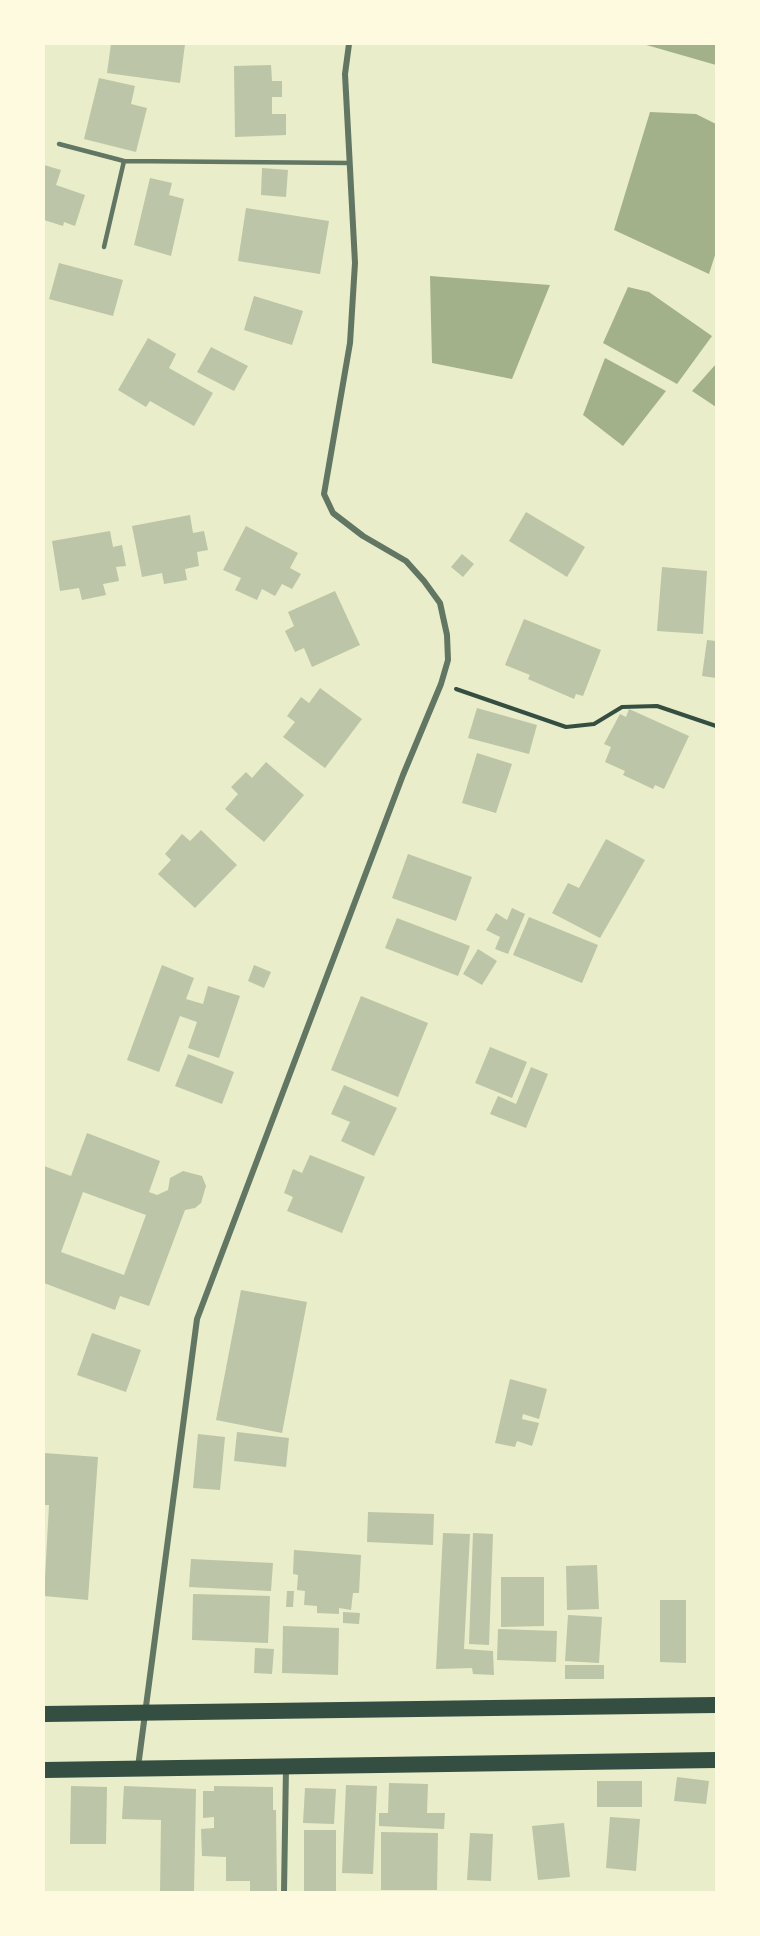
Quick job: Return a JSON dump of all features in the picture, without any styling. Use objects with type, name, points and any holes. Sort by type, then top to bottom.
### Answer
[{"type":"highway","points":[[44,1714],[145,1715],[717,1705]]},
{"type":"highway","points":[[44,1770],[138,1771],[286,1766],[717,1760]]},
{"type":"street","points":[[138,1771],[196,1319],[403,775],[441,684],[448,660],[447,635],[440,603],[406,561],[363,536],[333,513],[324,494],[350,343],[356,263],[345,74],[349,44]]},
{"type":"street","points":[[284,1893],[286,1766]]},
{"type":"lane","points":[[59,144],[124,161],[349,163]]},
{"type":"lane","points":[[104,247],[124,161]]},
{"type":"path","points":[[441,684],[566,727],[594,724],[622,707],[657,706],[717,726]]},
{"type":"shaded area","points":[[643,44],[716,44],[716,65]]},
{"type":"shaded area","points":[[650,112],[696,114],[716,124],[716,252],[709,274],[614,230]]},
{"type":"shaded area","points":[[430,276],[550,285],[512,379],[432,363]]},
{"type":"shaded area","points":[[628,287],[649,292],[712,336],[677,384],[603,343]]},
{"type":"shaded area","points":[[605,358],[666,391],[623,446],[583,415]]},
{"type":"shaded area","points":[[716,364],[716,407],[692,391]]},
{"type":"building","points":[[111,44],[185,44],[180,83],[107,73]]},
{"type":"building","points":[[271,65],[272,81],[282,81],[282,97],[272,97],[272,114],[286,114],[286,135],[235,137],[234,66]]},
{"type":"building","points":[[99,78],[135,86],[131,104],[147,108],[136,152],[84,139]]},
{"type":"building","points":[[44,165],[61,170],[56,185],[85,195],[75,226],[64,222],[63,226],[44,220]]},
{"type":"building","points":[[262,168],[288,170],[286,197],[261,195]]},
{"type":"building","points":[[150,178],[172,183],[169,195],[184,199],[171,256],[134,245]]},
{"type":"building","points":[[246,208],[329,221],[320,274],[238,261]]},
{"type":"building","points":[[59,263],[123,280],[113,316],[49,299]]},
{"type":"building","points":[[254,296],[303,311],[292,345],[244,330]]},
{"type":"building","points":[[148,338],[176,354],[169,368],[213,393],[194,426],[150,401],[146,407],[118,390]]},
{"type":"building","points":[[211,347],[248,366],[234,391],[197,372]]},
{"type":"building","points":[[526,512],[585,547],[567,577],[509,541]]},
{"type":"building","points":[[190,515],[193,533],[204,531],[208,550],[197,552],[199,566],[185,569],[187,580],[164,584],[162,573],[142,577],[132,526]]},
{"type":"building","points":[[246,526],[298,553],[290,568],[301,574],[292,589],[282,584],[275,596],[262,589],[257,600],[235,590],[241,578],[223,570]]},
{"type":"building","points":[[110,531],[113,547],[122,545],[126,566],[116,567],[119,581],[103,584],[106,595],[82,600],[79,588],[60,591],[52,541]]},
{"type":"building","points":[[462,554],[474,564],[463,577],[451,567]]},
{"type":"building","points":[[662,567],[707,571],[703,634],[657,631]]},
{"type":"building","points":[[335,591],[360,645],[312,667],[304,648],[295,652],[285,631],[294,626],[288,612]]},
{"type":"building","points":[[524,619],[601,650],[583,696],[576,694],[574,699],[528,679],[530,675],[505,665]]},
{"type":"building","points":[[707,640],[716,641],[716,678],[702,676]]},
{"type":"building","points":[[320,688],[362,719],[325,768],[283,737],[295,722],[287,716],[301,697],[309,703]]},
{"type":"building","points":[[477,708],[537,725],[529,754],[468,738]]},
{"type":"building","points":[[629,709],[689,736],[664,789],[655,785],[653,789],[623,775],[625,771],[605,762],[611,747],[604,744],[620,714],[626,717]]},
{"type":"building","points":[[477,753],[512,764],[496,813],[462,803]]},
{"type":"building","points":[[266,762],[304,795],[264,842],[225,809],[238,794],[231,787],[246,772],[252,778]]},
{"type":"building","points":[[201,830],[237,865],[195,908],[158,874],[171,860],[165,854],[182,834],[190,841]]},
{"type":"building","points":[[606,839],[645,860],[600,938],[552,913],[568,883],[579,888]]},
{"type":"building","points":[[408,854],[472,877],[456,921],[392,898]]},
{"type":"building","points":[[512,908],[525,914],[508,954],[495,949],[500,937],[486,930],[496,913],[507,920]]},
{"type":"building","points":[[529,917],[598,945],[582,983],[513,955]]},
{"type":"building","points":[[397,918],[470,946],[458,976],[385,948]]},
{"type":"building","points":[[478,949],[497,961],[482,985],[463,974]]},
{"type":"building","points":[[162,965],[194,978],[186,999],[203,1004],[208,986],[240,996],[219,1058],[188,1048],[197,1022],[180,1016],[159,1072],[127,1060]]},
{"type":"building","points":[[254,965],[271,972],[264,988],[248,981]]},
{"type":"building","points":[[361,996],[428,1023],[398,1097],[331,1070]]},
{"type":"building","points":[[490,1047],[527,1062],[512,1098],[475,1083]]},
{"type":"building","points":[[188,1054],[234,1072],[222,1104],[175,1086]]},
{"type":"building","points":[[531,1067],[548,1074],[526,1128],[490,1114],[498,1096],[516,1104]]},
{"type":"building","points":[[344,1085],[397,1108],[374,1156],[341,1141],[350,1122],[331,1114]]},
{"type":"building","points":[[87,1133],[160,1161],[149,1192],[157,1195],[168,1190],[170,1178],[183,1171],[202,1176],[206,1186],[201,1203],[195,1208],[185,1210],[149,1306],[120,1296],[115,1310],[44,1283],[44,1166],[71,1176]],"holes":[[[83,1192],[146,1215],[124,1275],[61,1252]]]},
{"type":"building","points":[[310,1155],[365,1177],[342,1233],[287,1211],[293,1197],[284,1193],[293,1169],[302,1173]]},
{"type":"building","points":[[241,1290],[307,1302],[282,1433],[216,1420]]},
{"type":"building","points":[[92,1333],[141,1350],[126,1392],[77,1375]]},
{"type":"building","points":[[510,1379],[547,1389],[539,1419],[523,1414],[522,1419],[539,1423],[532,1446],[517,1441],[515,1447],[495,1443]]},
{"type":"building","points":[[237,1432],[289,1438],[286,1467],[234,1461]]},
{"type":"building","points":[[198,1434],[225,1437],[220,1490],[193,1488]]},
{"type":"building","points":[[44,1453],[98,1457],[88,1600],[44,1596],[49,1505],[44,1505]]},
{"type":"building","points":[[368,1512],[434,1514],[433,1545],[367,1542]]},
{"type":"building","points":[[443,1533],[470,1534],[464,1649],[493,1651],[494,1675],[473,1674],[472,1668],[436,1669]]},
{"type":"building","points":[[473,1533],[493,1534],[489,1645],[469,1644]]},
{"type":"building","points":[[294,1550],[361,1555],[359,1593],[353,1593],[351,1610],[339,1608],[339,1614],[317,1613],[317,1606],[304,1605],[305,1591],[297,1590],[298,1575],[293,1574]]},
{"type":"building","points":[[191,1559],[273,1563],[271,1591],[189,1587]]},
{"type":"building","points":[[597,1565],[599,1609],[567,1610],[566,1566]]},
{"type":"building","points":[[501,1577],[544,1577],[544,1626],[501,1627]]},
{"type":"building","points":[[287,1591],[294,1591],[293,1607],[286,1607]]},
{"type":"building","points":[[193,1594],[270,1596],[268,1643],[192,1640]]},
{"type":"building","points":[[660,1600],[686,1600],[686,1663],[660,1662]]},
{"type":"building","points":[[343,1612],[360,1613],[359,1624],[343,1623]]},
{"type":"building","points":[[568,1615],[602,1617],[599,1663],[565,1661]]},
{"type":"building","points":[[283,1626],[339,1628],[338,1675],[282,1673]]},
{"type":"building","points":[[498,1629],[557,1631],[556,1662],[497,1660]]},
{"type":"building","points":[[255,1648],[274,1649],[272,1674],[254,1673]]},
{"type":"building","points":[[565,1665],[604,1665],[604,1679],[565,1679]]},
{"type":"building","points":[[677,1777],[709,1781],[706,1804],[674,1801]]},
{"type":"building","points":[[597,1781],[642,1781],[642,1807],[597,1807]]},
{"type":"building","points":[[389,1783],[428,1784],[427,1813],[445,1813],[444,1829],[379,1826],[379,1813],[388,1813]]},
{"type":"building","points":[[346,1785],[377,1786],[373,1874],[342,1873]]},
{"type":"building","points":[[71,1786],[107,1787],[106,1844],[70,1844]]},
{"type":"building","points":[[124,1786],[196,1789],[194,1892],[160,1892],[161,1820],[122,1819]]},
{"type":"building","points":[[214,1786],[273,1787],[273,1810],[276,1810],[277,1892],[250,1892],[250,1881],[226,1881],[226,1857],[202,1856],[201,1829],[214,1828],[214,1817],[203,1818],[203,1791],[214,1791]]},
{"type":"building","points":[[305,1788],[336,1789],[334,1824],[303,1823]]},
{"type":"building","points":[[610,1817],[640,1819],[636,1871],[606,1868]]},
{"type":"building","points":[[564,1823],[570,1877],[538,1880],[532,1826]]},
{"type":"building","points":[[304,1830],[336,1830],[336,1892],[304,1892]]},
{"type":"building","points":[[381,1832],[438,1833],[437,1890],[381,1890]]},
{"type":"building","points":[[470,1833],[493,1834],[491,1881],[467,1880]]}]
